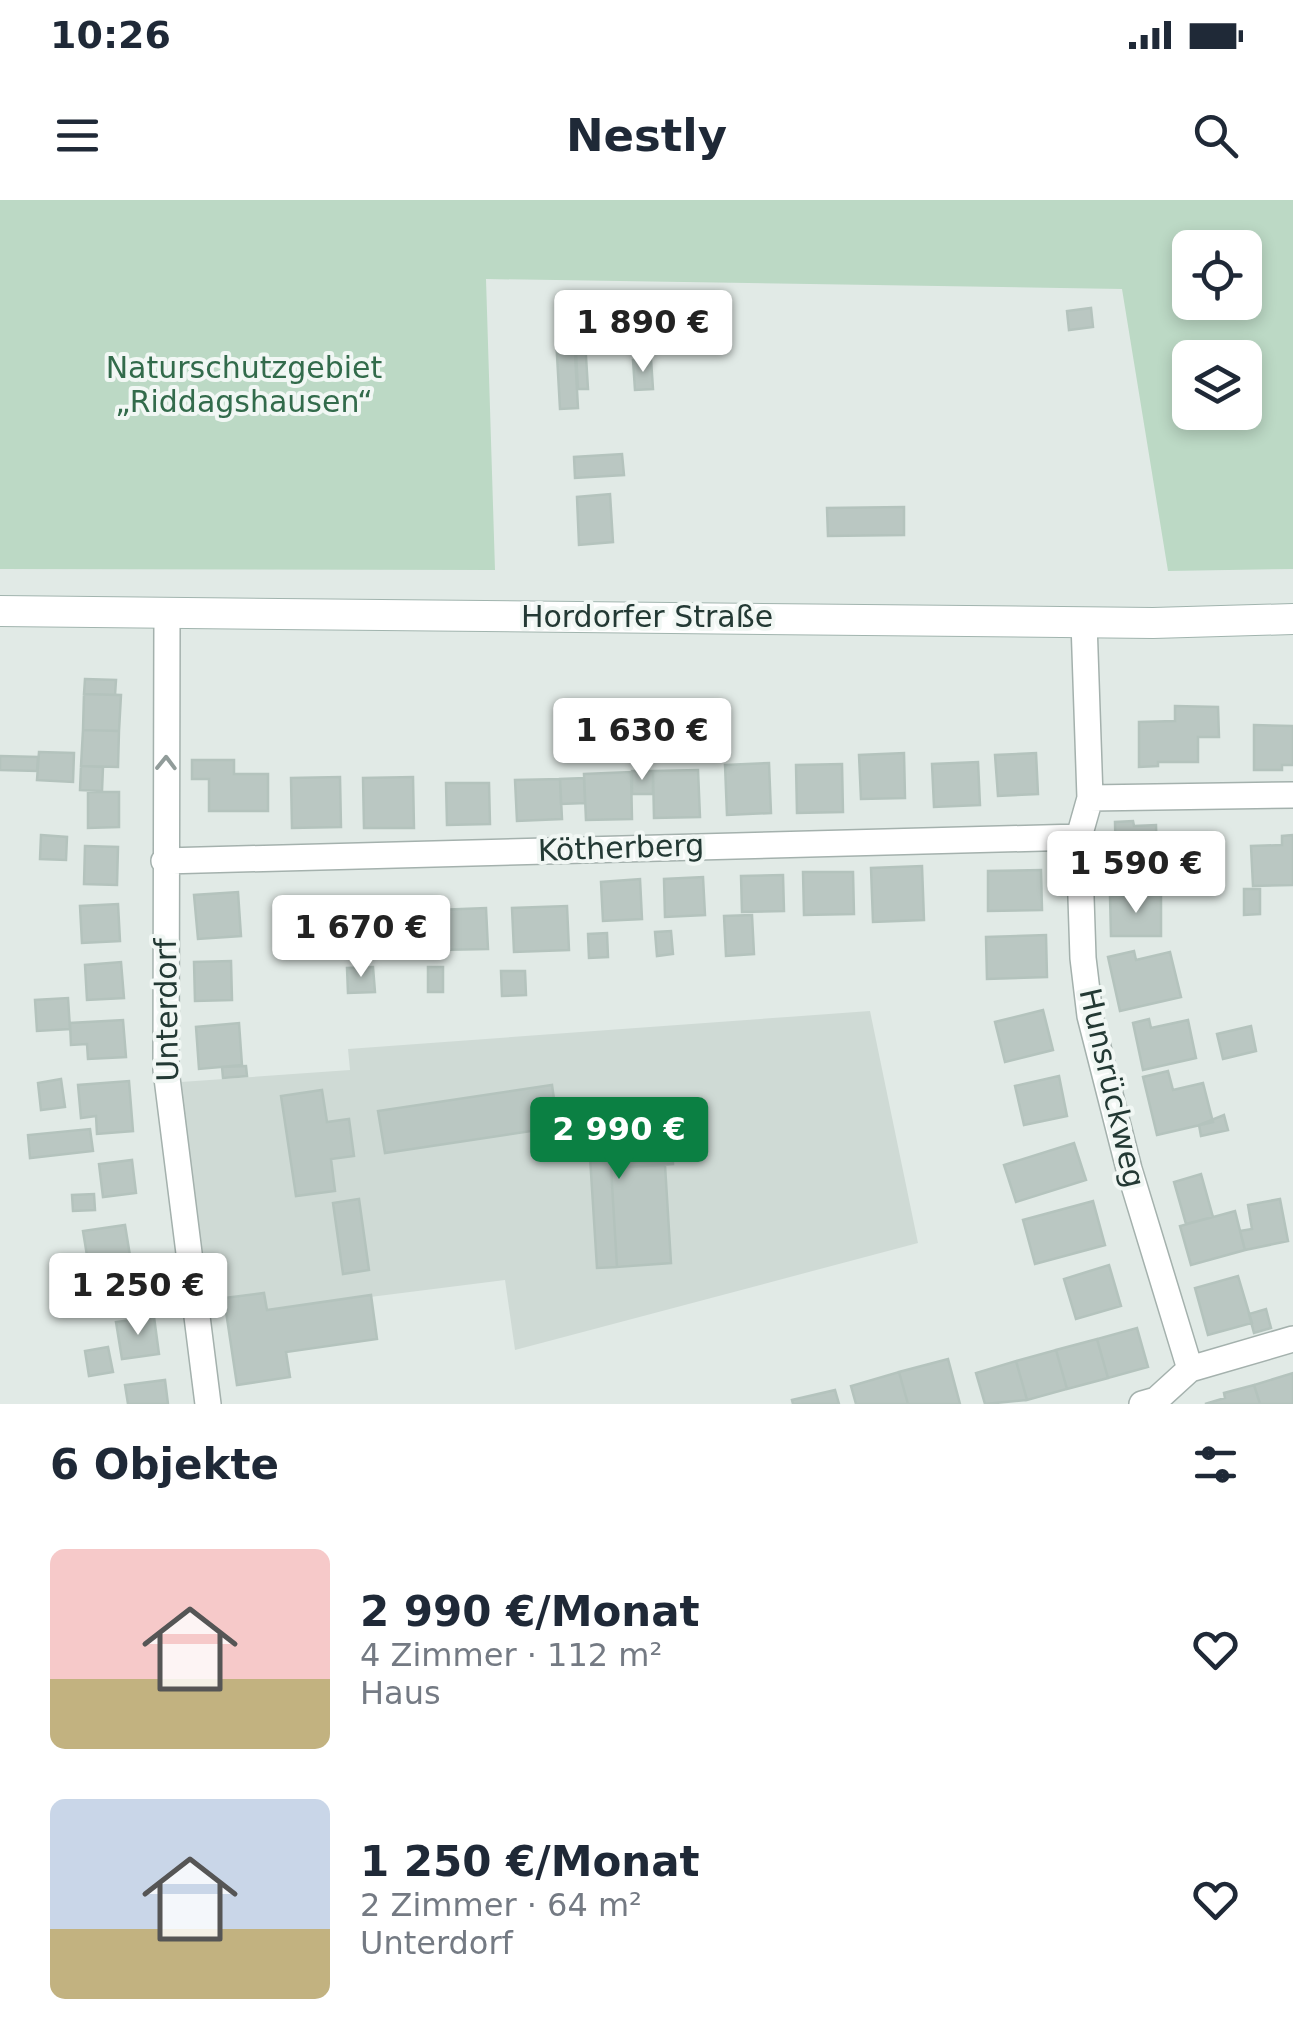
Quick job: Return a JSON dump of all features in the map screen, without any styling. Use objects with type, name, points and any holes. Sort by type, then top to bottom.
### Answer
[{"type":"main road","name":"Hordorfer Straße","points":[[0,611],[1084,622],[1293,619]]},
{"type":"street","name":"Unterdorf","points":[[167,613],[166,1070],[208,1404]]},
{"type":"street","name":"Hunsrückweg","points":[[1084,622],[1090,798],[1079,837],[1083,958],[1090,1016],[1129,1169],[1190,1369]]},
{"type":"street","points":[[1090,798],[1293,795]]},
{"type":"street","name":"Kötherberg","points":[[164,861],[1079,837]]},
{"type":"street","points":[[1142,1404],[1156,1400],[1190,1369],[1293,1339]]},
{"type":"shaded area","points":[[870,1011],[918,1243],[515,1350],[505,1280],[267,1310],[264,1293],[206,1296],[181,1082],[350,1070],[348,1049]]},
{"type":"green space","name":"Naturschutzgebiet „Riddagshausen“","points":[[0,200],[1293,200],[1293,569],[1168,571],[1122,289],[486,279],[495,570],[0,569]]},
{"type":"building","points":[[583,308],[588,389],[578,389],[575,335],[563,336],[562,310]]},
{"type":"building","points":[[1091,308],[1093,327],[1069,330],[1067,311]]},
{"type":"building","points":[[574,336],[578,408],[560,409],[556,337]]},
{"type":"building","points":[[651,359],[653,389],[635,390],[633,360]]},
{"type":"building","points":[[622,454],[624,475],[575,478],[574,457]]},
{"type":"building","points":[[610,494],[613,542],[579,545],[577,497]]},
{"type":"building","points":[[904,507],[904,535],[828,536],[827,508]]},
{"type":"building","points":[[85,679],[116,680],[115,695],[84,694]]},
{"type":"building","points":[[84,694],[121,695],[119,731],[83,730]]},
{"type":"building","points":[[1175,706],[1218,707],[1219,737],[1198,737],[1198,762],[1158,762],[1158,766],[1139,767],[1139,722],[1175,721]]},
{"type":"building","points":[[1254,725],[1293,726],[1293,765],[1282,765],[1282,770],[1254,770]]},
{"type":"building","points":[[83,730],[119,731],[118,767],[81,766]]},
{"type":"building","points":[[39,752],[74,753],[73,782],[37,780]]},
{"type":"building","points":[[904,753],[905,798],[861,799],[859,755]]},
{"type":"building","points":[[1036,753],[1038,794],[998,796],[995,755]]},
{"type":"building","points":[[0,756],[38,757],[37,771],[0,770]]},
{"type":"building","points":[[192,760],[234,760],[234,774],[268,774],[268,811],[209,811],[209,779],[192,779]]},
{"type":"building","points":[[978,762],[980,805],[934,807],[932,764]]},
{"type":"building","points":[[769,763],[771,813],[727,815],[725,765]]},
{"type":"building","points":[[842,764],[843,812],[797,813],[796,765]]},
{"type":"building","points":[[81,766],[103,767],[102,791],[80,790]]},
{"type":"building","points":[[698,770],[700,817],[654,818],[653,771]]},
{"type":"building","points":[[632,771],[653,771],[653,794],[632,794]]},
{"type":"building","points":[[631,772],[632,819],[586,820],[584,774]]},
{"type":"building","points":[[340,777],[341,827],[292,828],[291,778]]},
{"type":"building","points":[[413,777],[414,828],[364,828],[363,778]]},
{"type":"building","points":[[584,778],[585,803],[561,804],[560,779]]},
{"type":"building","points":[[560,779],[562,819],[517,821],[515,780]]},
{"type":"building","points":[[446,783],[489,783],[490,824],[447,825]]},
{"type":"building","points":[[88,792],[119,792],[119,827],[88,828]]},
{"type":"building","points":[[1133,821],[1134,826],[1156,825],[1157,864],[1141,865],[1141,870],[1116,870],[1115,822]]},
{"type":"building","points":[[41,835],[67,837],[66,860],[40,859]]},
{"type":"building","points":[[1293,835],[1293,885],[1253,886],[1251,846],[1282,845],[1282,836]]},
{"type":"building","points":[[85,846],[118,847],[117,885],[84,884]]},
{"type":"building","points":[[922,866],[924,920],[873,922],[871,868]]},
{"type":"building","points":[[1041,870],[1042,910],[988,911],[988,871]]},
{"type":"building","points":[[803,872],[853,872],[854,914],[804,915]]},
{"type":"building","points":[[783,875],[784,911],[742,912],[741,876]]},
{"type":"building","points":[[703,877],[705,915],[665,917],[664,879]]},
{"type":"building","points":[[640,879],[642,919],[603,921],[601,882]]},
{"type":"building","points":[[1244,889],[1260,889],[1260,914],[1244,915]]},
{"type":"building","points":[[238,892],[241,936],[198,939],[194,895]]},
{"type":"building","points":[[1161,895],[1161,936],[1111,936],[1110,896]]},
{"type":"building","points":[[118,904],[120,941],[82,943],[80,906]]},
{"type":"building","points":[[567,906],[569,950],[514,952],[512,908]]},
{"type":"building","points":[[486,908],[488,949],[438,950],[437,910]]},
{"type":"building","points":[[412,912],[413,950],[370,951],[369,913]]},
{"type":"building","points":[[752,915],[754,954],[726,956],[724,916]]},
{"type":"building","points":[[671,931],[673,954],[657,956],[655,932]]},
{"type":"building","points":[[607,933],[608,957],[589,958],[588,934]]},
{"type":"building","points":[[1046,935],[1047,977],[987,979],[986,937]]},
{"type":"building","points":[[1134,951],[1136,960],[1170,952],[1181,997],[1120,1011],[1108,957]]},
{"type":"building","points":[[231,961],[232,1000],[195,1001],[194,962]]},
{"type":"building","points":[[121,962],[124,998],[87,1000],[85,965]]},
{"type":"building","points":[[373,967],[375,992],[348,993],[347,968]]},
{"type":"building","points":[[428,967],[443,967],[443,992],[428,992]]},
{"type":"building","points":[[501,971],[525,971],[526,995],[502,996]]},
{"type":"building","points":[[68,998],[70,1029],[37,1031],[35,1000]]},
{"type":"building","points":[[1043,1010],[1053,1050],[1005,1062],[995,1022]]},
{"type":"building","points":[[1149,1019],[1151,1028],[1188,1020],[1196,1058],[1143,1070],[1133,1023]]},
{"type":"building","points":[[123,1020],[126,1057],[88,1059],[87,1044],[71,1045],[70,1023]]},
{"type":"building","points":[[239,1023],[242,1065],[199,1069],[196,1027]]},
{"type":"building","points":[[1251,1026],[1256,1051],[1223,1059],[1217,1034]]},
{"type":"building","points":[[246,1066],[247,1076],[223,1078],[222,1067]]},
{"type":"building","points":[[1168,1071],[1173,1090],[1203,1083],[1213,1122],[1157,1135],[1143,1077]]},
{"type":"building","points":[[1059,1076],[1067,1116],[1024,1125],[1015,1086]]},
{"type":"building","points":[[61,1079],[65,1107],[41,1110],[38,1083]]},
{"type":"building","points":[[129,1081],[133,1131],[97,1134],[96,1116],[81,1118],[78,1085]]},
{"type":"building","points":[[552,1085],[558,1127],[385,1153],[378,1111]]},
{"type":"building","points":[[322,1090],[327,1122],[349,1119],[354,1156],[331,1159],[335,1191],[296,1196],[281,1096]]},
{"type":"building","points":[[1224,1115],[1228,1130],[1201,1136],[1199,1125]]},
{"type":"building","points":[[90,1129],[93,1151],[30,1158],[28,1135]]},
{"type":"building","points":[[671,1135],[673,1164],[611,1168],[617,1267],[597,1268],[589,1141]]},
{"type":"building","points":[[1074,1143],[1086,1180],[1016,1202],[1004,1165]]},
{"type":"building","points":[[132,1160],[136,1193],[103,1197],[99,1164]]},
{"type":"building","points":[[665,1165],[671,1263],[617,1267],[611,1168]]},
{"type":"building","points":[[1201,1174],[1213,1217],[1186,1224],[1174,1182]]},
{"type":"building","points":[[94,1194],[95,1210],[73,1211],[72,1195]]},
{"type":"building","points":[[359,1199],[369,1270],[343,1274],[333,1203]]},
{"type":"building","points":[[1280,1199],[1288,1241],[1245,1250],[1240,1231],[1252,1229],[1248,1205]]},
{"type":"building","points":[[1093,1201],[1105,1245],[1035,1264],[1023,1220]]},
{"type":"building","points":[[1235,1211],[1245,1250],[1191,1265],[1180,1226]]},
{"type":"building","points":[[125,1225],[132,1268],[90,1274],[83,1231]]},
{"type":"building","points":[[87,1259],[89,1275],[103,1273],[105,1284],[79,1288],[75,1261]]},
{"type":"building","points":[[1109,1265],[1121,1306],[1076,1319],[1064,1279]]},
{"type":"building","points":[[1238,1276],[1252,1323],[1208,1335],[1195,1288]]},
{"type":"building","points":[[264,1293],[267,1310],[371,1295],[377,1339],[286,1352],[290,1377],[237,1385],[224,1298]]},
{"type":"building","points":[[1266,1309],[1271,1328],[1254,1333],[1249,1314]]},
{"type":"building","points":[[154,1317],[159,1354],[122,1359],[116,1322]]},
{"type":"building","points":[[1137,1328],[1148,1367],[1108,1378],[1097,1339]]},
{"type":"building","points":[[1097,1339],[1108,1378],[1067,1389],[1056,1350]]},
{"type":"building","points":[[108,1347],[113,1372],[89,1376],[85,1351]]},
{"type":"building","points":[[1056,1350],[1067,1389],[1027,1400],[1016,1361]]},
{"type":"building","points":[[948,1359],[960,1404],[908,1404],[899,1372]]},
{"type":"building","points":[[1016,1361],[1027,1400],[985,1404],[976,1373]]},
{"type":"building","points":[[899,1372],[908,1404],[856,1404],[851,1386]]},
{"type":"building","points":[[1293,1373],[1293,1404],[1260,1404],[1254,1385]]},
{"type":"building","points":[[165,1380],[168,1404],[128,1404],[125,1385]]},
{"type":"building","points":[[1254,1385],[1260,1404],[1205,1404],[1225,1398],[1224,1393]]},
{"type":"building","points":[[835,1390],[839,1404],[793,1404],[792,1400]]}]
